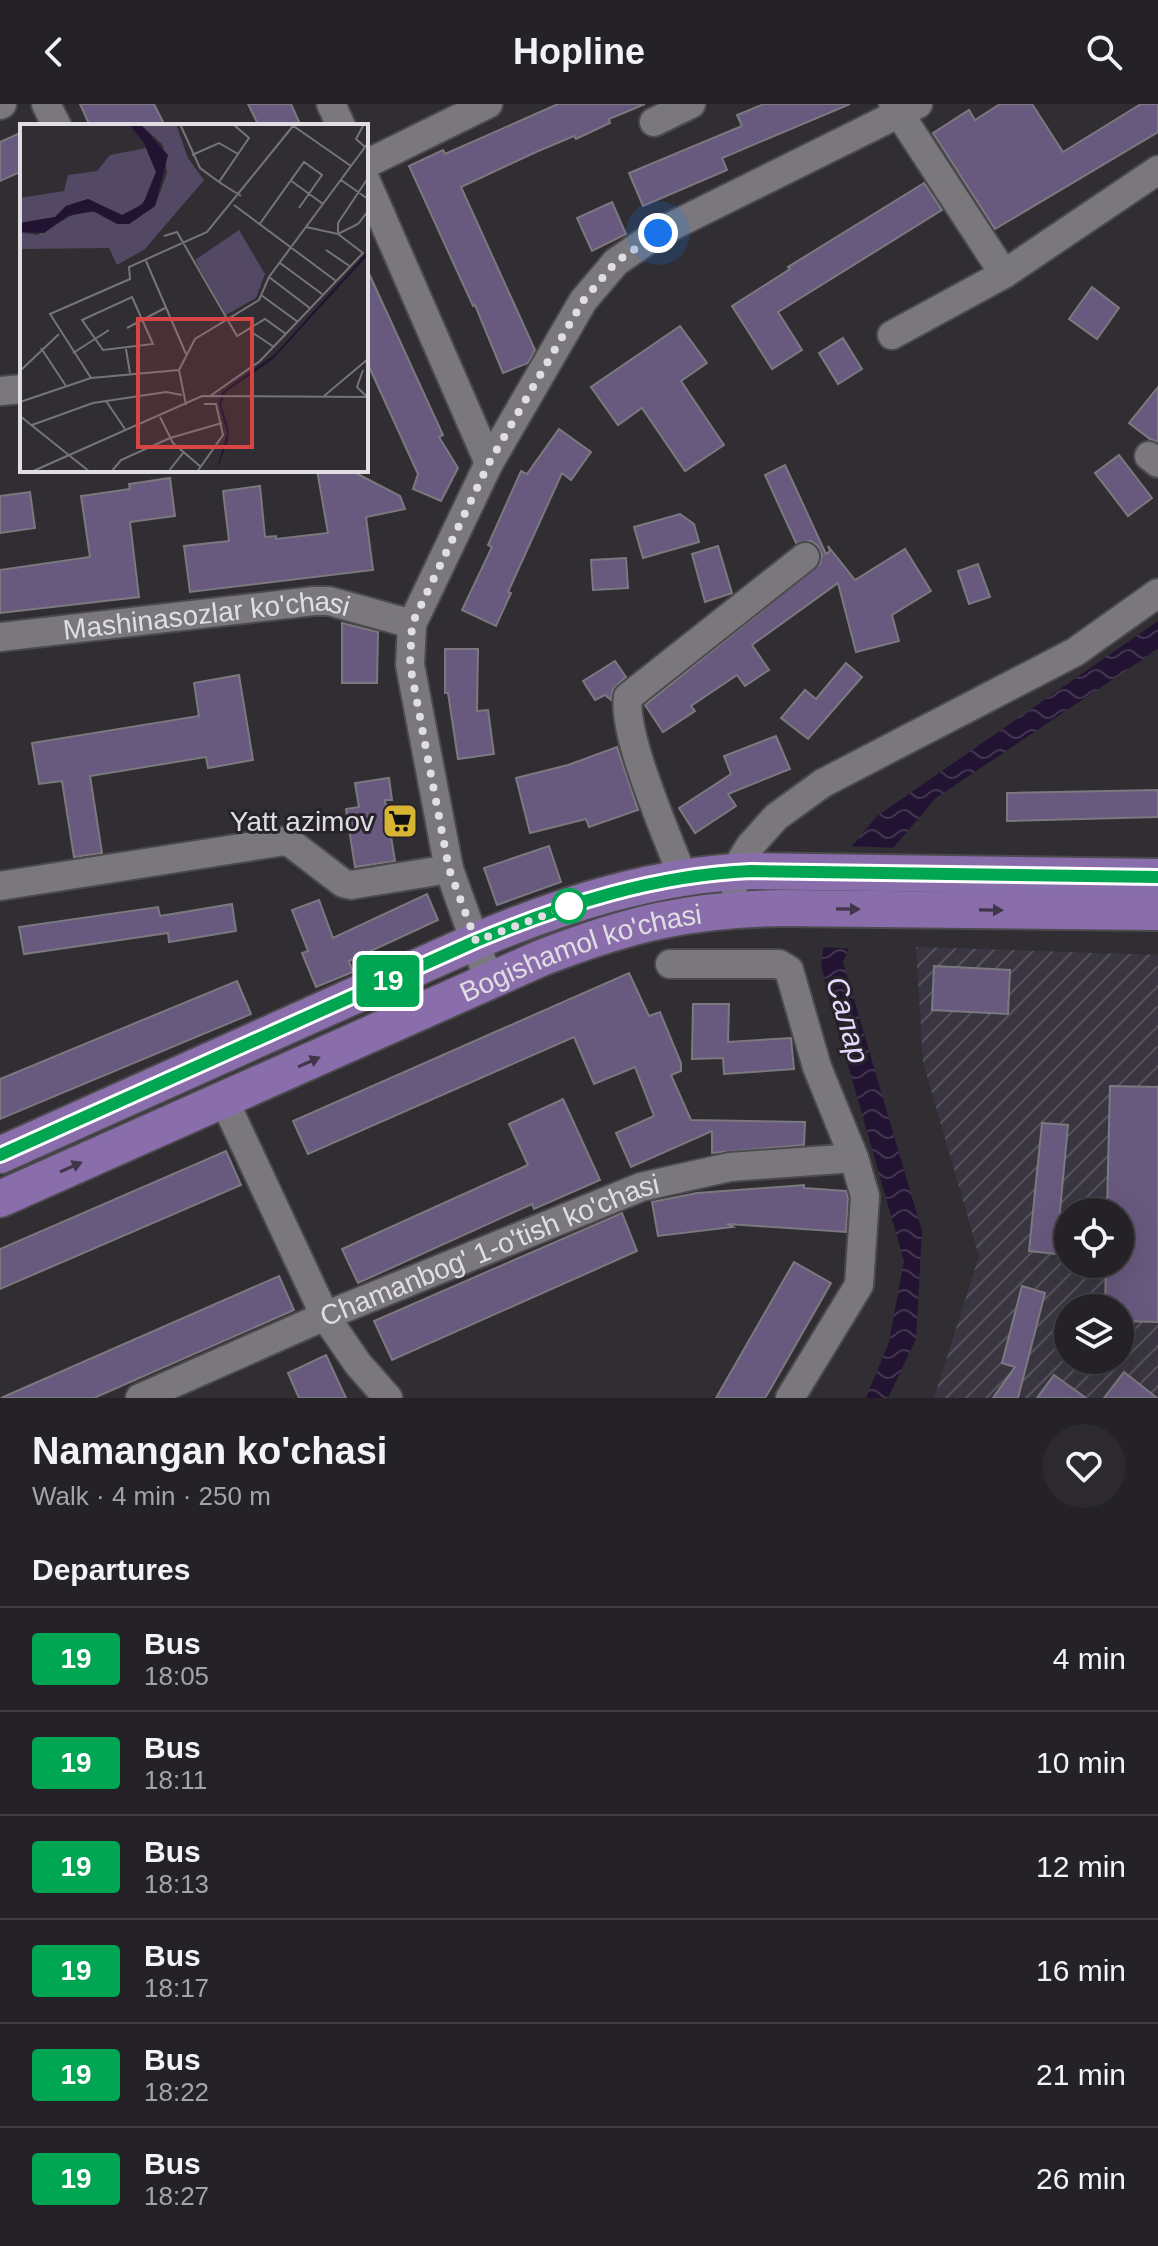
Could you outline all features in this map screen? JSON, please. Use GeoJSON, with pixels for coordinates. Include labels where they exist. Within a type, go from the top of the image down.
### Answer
{"type":"FeatureCollection","features":[{"type":"Feature","properties":{"kind":"main road","name":"Bogishamol ko'chasi"},"geometry":{"type":"LineString","coordinates":[[0,1155],[476,941],[584,901],[683,878],[734,872],[1158,877]]}},
{"type":"Feature","properties":{"kind":"main road","name":"Bogishamol ko'chasi"},"geometry":{"type":"LineString","coordinates":[[0,1199],[541,958],[619,930],[680,915],[735,909],[1158,912]]}},
{"type":"Feature","properties":{"kind":"street"},"geometry":{"type":"LineString","coordinates":[[46,104],[56,124]]}},
{"type":"Feature","properties":{"kind":"street"},"geometry":{"type":"LineString","coordinates":[[331,104],[340,124]]}},
{"type":"Feature","properties":{"kind":"street"},"geometry":{"type":"LineString","coordinates":[[368,163],[488,104]]}},
{"type":"Feature","properties":{"kind":"street"},"geometry":{"type":"LineString","coordinates":[[654,122],[691,104]]}},
{"type":"Feature","properties":{"kind":"street"},"geometry":{"type":"LineString","coordinates":[[489,981],[449,869],[410,665],[412,624],[489,463],[583,301],[616,262],[658,233],[904,108],[1004,274]]}},
{"type":"Feature","properties":{"kind":"street"},"geometry":{"type":"LineString","coordinates":[[892,335],[1004,274],[1158,170]]}},
{"type":"Feature","properties":{"kind":"street"},"geometry":{"type":"LineString","coordinates":[[368,186],[489,463]]}},
{"type":"Feature","properties":{"kind":"street"},"geometry":{"type":"LineString","coordinates":[[0,391],[20,389]]}},
{"type":"Feature","properties":{"kind":"street"},"geometry":{"type":"LineString","coordinates":[[683,878],[640,763],[626,712],[628,697],[805,557]]}},
{"type":"Feature","properties":{"kind":"street"},"geometry":{"type":"LineString","coordinates":[[735,909],[734,872],[750,846],[776,817],[823,783],[1075,652],[1158,593]]}},
{"type":"Feature","properties":{"kind":"street","name":"Mashinasozlar ko'chasi"},"geometry":{"type":"LineString","coordinates":[[0,637],[314,601],[329,601],[412,624]]}},
{"type":"Feature","properties":{"kind":"street"},"geometry":{"type":"LineString","coordinates":[[0,886],[285,841],[343,883],[351,885],[449,869]]}},
{"type":"Feature","properties":{"kind":"street"},"geometry":{"type":"LineString","coordinates":[[670,964],[779,964],[789,970],[817,1067],[854,1158],[865,1196],[859,1285],[790,1398]]}},
{"type":"Feature","properties":{"kind":"street"},"geometry":{"type":"LineString","coordinates":[[224,1100],[325,1316],[358,1364],[388,1398]]}},
{"type":"Feature","properties":{"kind":"street","name":"Chamanbog' 1-o'tish ko'chasi"},"geometry":{"type":"LineString","coordinates":[[140,1398],[325,1316],[641,1187],[730,1167],[854,1158]]}},
{"type":"Feature","properties":{"kind":"shaded area"},"geometry":{"type":"Polygon","coordinates":[[[916,947],[1158,955],[1158,1398],[934,1398],[979,1256],[923,1062],[916,947]]]}},
{"type":"Feature","properties":{"kind":"water","name":"Салар"},"geometry":{"type":"Polygon","coordinates":[[[1158,621],[1158,649],[936,798],[894,847],[843,962],[922,1231],[916,1339],[888,1398],[866,1398],[889,1342],[904,1261],[821,963],[831,905],[852,846],[877,816],[1158,621]]]}},
{"type":"Feature","properties":{"kind":"pier"},"geometry":{"type":"Polygon","coordinates":[[[848,846],[899,848],[853,949],[820,947],[827,904],[848,846]]]}},
{"type":"Feature","properties":{"kind":"building"},"geometry":{"type":"Polygon","coordinates":[[[80,104],[154,104],[164,124],[89,124],[80,104]]]}},
{"type":"Feature","properties":{"kind":"building"},"geometry":{"type":"Polygon","coordinates":[[[248,104],[291,104],[300,124],[258,124],[248,104]]]}},
{"type":"Feature","properties":{"kind":"building"},"geometry":{"type":"Polygon","coordinates":[[[558,104],[645,104],[609,119],[610,123],[576,139],[574,136],[461,187],[535,350],[528,363],[503,373],[475,305],[409,166],[443,150],[445,154],[558,104]]]}},
{"type":"Feature","properties":{"kind":"building"},"geometry":{"type":"Polygon","coordinates":[[[764,104],[850,104],[722,158],[727,170],[643,206],[629,173],[742,126],[737,115],[764,104]]]}},
{"type":"Feature","properties":{"kind":"building"},"geometry":{"type":"Polygon","coordinates":[[[1000,104],[1032,104],[1063,152],[1141,104],[1158,104],[1158,132],[995,229],[933,133],[969,110],[975,120],[1000,104]]]}},
{"type":"Feature","properties":{"kind":"building"},"geometry":{"type":"Polygon","coordinates":[[[20,133],[20,172],[0,181],[0,142],[20,133]]]}},
{"type":"Feature","properties":{"kind":"building"},"geometry":{"type":"Polygon","coordinates":[[[924,183],[942,210],[778,312],[802,350],[772,369],[732,306],[790,269],[788,267],[924,183]]]}},
{"type":"Feature","properties":{"kind":"building"},"geometry":{"type":"Polygon","coordinates":[[[612,202],[626,234],[592,251],[577,218],[612,202]]]}},
{"type":"Feature","properties":{"kind":"building"},"geometry":{"type":"Polygon","coordinates":[[[368,271],[443,435],[439,437],[458,468],[441,501],[413,489],[418,474],[368,364],[368,271]]]}},
{"type":"Feature","properties":{"kind":"building"},"geometry":{"type":"Polygon","coordinates":[[[1092,287],[1119,308],[1097,339],[1069,319],[1092,287]]]}},
{"type":"Feature","properties":{"kind":"building"},"geometry":{"type":"Polygon","coordinates":[[[680,326],[707,363],[681,381],[724,445],[685,471],[642,408],[618,425],[591,387],[680,326]]]}},
{"type":"Feature","properties":{"kind":"building"},"geometry":{"type":"Polygon","coordinates":[[[843,338],[862,369],[838,384],[819,353],[843,338]]]}},
{"type":"Feature","properties":{"kind":"building"},"geometry":{"type":"Polygon","coordinates":[[[1158,387],[1158,442],[1129,423],[1158,387]]]}},
{"type":"Feature","properties":{"kind":"building"},"geometry":{"type":"Polygon","coordinates":[[[559,429],[591,452],[571,480],[562,473],[508,592],[511,593],[496,626],[462,610],[492,547],[488,545],[521,471],[527,474],[559,429]]]}},
{"type":"Feature","properties":{"kind":"building"},"geometry":{"type":"Polygon","coordinates":[[[1119,455],[1152,498],[1128,516],[1095,473],[1119,455]]]}},
{"type":"Feature","properties":{"kind":"building"},"geometry":{"type":"Polygon","coordinates":[[[785,465],[826,554],[830,551],[828,546],[855,580],[905,549],[931,591],[892,615],[899,641],[856,652],[838,583],[752,645],[769,670],[745,686],[737,675],[691,706],[695,711],[663,732],[645,705],[820,564],[822,555],[818,546],[811,541],[796,543],[765,475],[785,465]]]}},
{"type":"Feature","properties":{"kind":"building"},"geometry":{"type":"Polygon","coordinates":[[[317,472],[354,472],[400,496],[405,509],[366,517],[373,570],[190,592],[184,546],[229,541],[223,491],[260,486],[265,537],[276,536],[276,539],[328,533],[317,472]]]}},
{"type":"Feature","properties":{"kind":"building"},"geometry":{"type":"Polygon","coordinates":[[[170,478],[175,516],[130,522],[139,597],[0,613],[0,570],[90,557],[81,496],[130,489],[129,484],[170,478]]]}},
{"type":"Feature","properties":{"kind":"building"},"geometry":{"type":"Polygon","coordinates":[[[30,492],[35,528],[0,533],[0,496],[30,492]]]}},
{"type":"Feature","properties":{"kind":"building"},"geometry":{"type":"Polygon","coordinates":[[[680,514],[694,524],[699,542],[643,558],[634,527],[680,514]]]}},
{"type":"Feature","properties":{"kind":"building"},"geometry":{"type":"Polygon","coordinates":[[[718,546],[732,593],[705,602],[692,554],[718,546]]]}},
{"type":"Feature","properties":{"kind":"building"},"geometry":{"type":"Polygon","coordinates":[[[626,558],[628,588],[593,590],[591,560],[626,558]]]}},
{"type":"Feature","properties":{"kind":"building"},"geometry":{"type":"Polygon","coordinates":[[[978,564],[990,597],[969,604],[958,571],[978,564]]]}},
{"type":"Feature","properties":{"kind":"building"},"geometry":{"type":"Polygon","coordinates":[[[342,623],[378,632],[377,683],[342,683],[342,623]]]}},
{"type":"Feature","properties":{"kind":"building"},"geometry":{"type":"Polygon","coordinates":[[[445,649],[478,649],[477,711],[488,710],[494,754],[458,759],[448,693],[445,693],[445,649]]]}},
{"type":"Feature","properties":{"kind":"building"},"geometry":{"type":"Polygon","coordinates":[[[615,661],[626,677],[613,689],[611,700],[605,695],[595,700],[583,681],[615,661]]]}},
{"type":"Feature","properties":{"kind":"building"},"geometry":{"type":"Polygon","coordinates":[[[846,663],[862,677],[808,739],[781,718],[805,690],[816,699],[846,663]]]}},
{"type":"Feature","properties":{"kind":"building"},"geometry":{"type":"Polygon","coordinates":[[[239,675],[253,760],[208,768],[206,757],[90,776],[102,853],[74,857],[62,781],[39,784],[32,743],[199,716],[194,683],[239,675]]]}},
{"type":"Feature","properties":{"kind":"building"},"geometry":{"type":"Polygon","coordinates":[[[776,736],[790,769],[728,794],[736,806],[695,833],[679,808],[731,774],[724,756],[776,736]]]}},
{"type":"Feature","properties":{"kind":"building"},"geometry":{"type":"Polygon","coordinates":[[[617,747],[638,810],[589,827],[586,819],[530,833],[516,778],[568,765],[617,747]]]}},
{"type":"Feature","properties":{"kind":"building"},"geometry":{"type":"Polygon","coordinates":[[[389,778],[392,800],[385,800],[395,861],[355,867],[346,809],[359,807],[355,783],[389,778]]]}},
{"type":"Feature","properties":{"kind":"building"},"geometry":{"type":"Polygon","coordinates":[[[1158,790],[1158,817],[1007,821],[1007,793],[1158,790]]]}},
{"type":"Feature","properties":{"kind":"building"},"geometry":{"type":"Polygon","coordinates":[[[549,846],[561,882],[497,905],[484,868],[549,846]]]}},
{"type":"Feature","properties":{"kind":"building"},"geometry":{"type":"Polygon","coordinates":[[[427,894],[438,920],[349,961],[353,972],[316,987],[302,953],[308,951],[292,910],[319,900],[333,938],[427,894]]]}},
{"type":"Feature","properties":{"kind":"building"},"geometry":{"type":"Polygon","coordinates":[[[232,904],[236,931],[169,942],[168,933],[24,954],[19,927],[158,907],[160,916],[232,904]]]}},
{"type":"Feature","properties":{"kind":"building"},"geometry":{"type":"Polygon","coordinates":[[[934,966],[1010,970],[1008,1014],[932,1010],[934,966]]]}},
{"type":"Feature","properties":{"kind":"building"},"geometry":{"type":"Polygon","coordinates":[[[629,973],[649,1016],[660,1012],[681,1063],[681,1071],[671,1075],[691,1120],[805,1122],[804,1145],[712,1153],[712,1131],[631,1167],[616,1133],[654,1116],[635,1067],[594,1084],[574,1037],[308,1154],[293,1121],[629,973]]]}},
{"type":"Feature","properties":{"kind":"building"},"geometry":{"type":"Polygon","coordinates":[[[237,981],[251,1014],[0,1119],[0,1079],[237,981]]]}},
{"type":"Feature","properties":{"kind":"building"},"geometry":{"type":"Polygon","coordinates":[[[693,1004],[729,1004],[728,1042],[791,1038],[794,1069],[724,1074],[723,1058],[692,1059],[693,1004]]]}},
{"type":"Feature","properties":{"kind":"building"},"geometry":{"type":"Polygon","coordinates":[[[1110,1086],[1158,1087],[1158,1322],[1134,1321],[1134,1294],[1105,1294],[1106,1278],[1134,1278],[1134,1198],[1107,1198],[1110,1086]]]}},
{"type":"Feature","properties":{"kind":"building"},"geometry":{"type":"Polygon","coordinates":[[[563,1099],[600,1180],[534,1209],[532,1204],[358,1283],[342,1249],[528,1165],[509,1124],[563,1099]]]}},
{"type":"Feature","properties":{"kind":"building"},"geometry":{"type":"Polygon","coordinates":[[[1042,1123],[1068,1125],[1061,1198],[1054,1198],[1054,1254],[1029,1251],[1042,1123]]]}},
{"type":"Feature","properties":{"kind":"building"},"geometry":{"type":"Polygon","coordinates":[[[226,1151],[241,1185],[0,1289],[0,1249],[226,1151]]]}},
{"type":"Feature","properties":{"kind":"building"},"geometry":{"type":"Polygon","coordinates":[[[804,1185],[804,1188],[846,1191],[846,1232],[727,1224],[733,1227],[658,1236],[652,1202],[697,1193],[804,1185]]]}},
{"type":"Feature","properties":{"kind":"building"},"geometry":{"type":"Polygon","coordinates":[[[622,1213],[637,1251],[392,1360],[374,1321],[622,1213]]]}},
{"type":"Feature","properties":{"kind":"building"},"geometry":{"type":"Polygon","coordinates":[[[794,1262],[831,1283],[771,1388],[765,1398],[716,1398],[794,1262]]]}},
{"type":"Feature","properties":{"kind":"building"},"geometry":{"type":"Polygon","coordinates":[[[279,1276],[294,1310],[94,1398],[1,1398],[279,1276]]]}},
{"type":"Feature","properties":{"kind":"building"},"geometry":{"type":"Polygon","coordinates":[[[1022,1286],[1045,1293],[1018,1398],[993,1398],[1015,1367],[1002,1363],[1022,1286]]]}},
{"type":"Feature","properties":{"kind":"building"},"geometry":{"type":"Polygon","coordinates":[[[326,1355],[346,1398],[299,1398],[288,1373],[326,1355]]]}},
{"type":"Feature","properties":{"kind":"building"},"geometry":{"type":"Polygon","coordinates":[[[1122,1374],[1127,1374],[1157,1398],[1104,1398],[1122,1374]]]}},
{"type":"Feature","properties":{"kind":"building"},"geometry":{"type":"Polygon","coordinates":[[[1054,1375],[1086,1398],[1037,1398],[1054,1375]]]}},
{"type":"Feature","properties":{"kind":"bus line","name":"19"},"geometry":{"type":"LineString","coordinates":[[0,1155],[476,941],[552,911],[617,891],[665,880],[751,871],[1158,877]]}},
{"type":"Feature","properties":{"kind":"place","name":"Yatt azimov"},"geometry":{"type":"Point","coordinates":[400,821]}},
{"type":"Feature","properties":{"kind":"route"},"geometry":{"type":"LineString","coordinates":[[569,906],[476,941],[449,869],[410,665],[412,624],[489,463],[583,301],[616,262],[658,233]]}}]}
